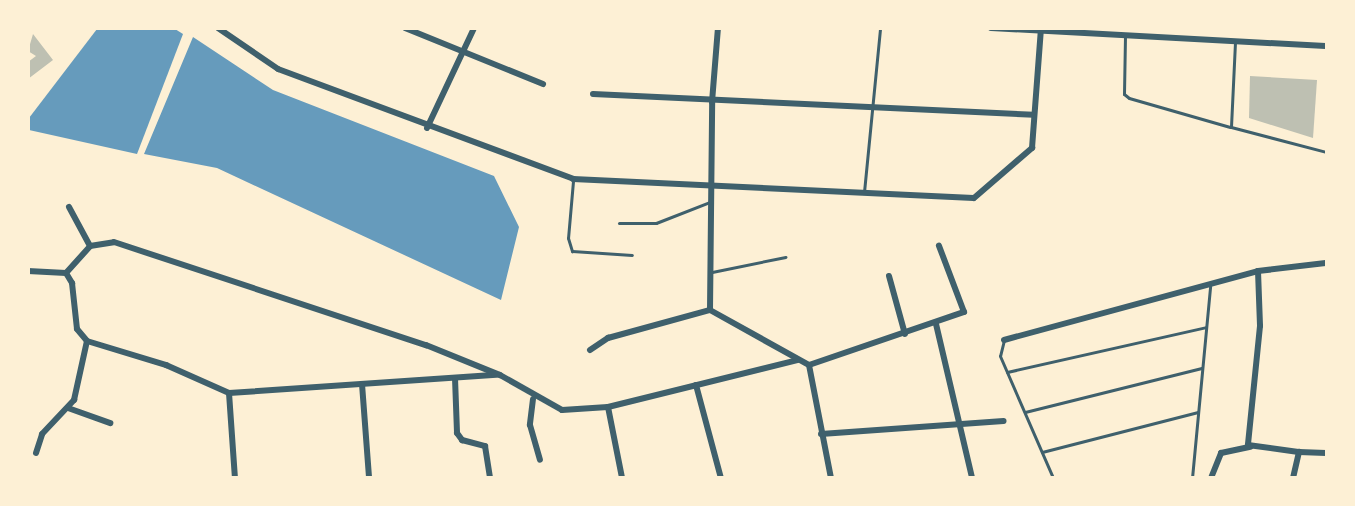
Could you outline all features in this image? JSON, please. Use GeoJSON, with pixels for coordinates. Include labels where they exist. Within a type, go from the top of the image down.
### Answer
{"type":"FeatureCollection","features":[{"type":"Feature","properties":{"kind":"street"},"geometry":{"type":"LineString","coordinates":[[218,28],[278,69],[427,128],[573,179],[710,188],[974,198],[1032,148],[1041,30]]}},
{"type":"Feature","properties":{"kind":"street"},"geometry":{"type":"LineString","coordinates":[[405,28],[543,84]]}},
{"type":"Feature","properties":{"kind":"street"},"geometry":{"type":"LineString","coordinates":[[427,128],[474,28]]}},
{"type":"Feature","properties":{"kind":"street"},"geometry":{"type":"LineString","coordinates":[[710,310],[712,102],[718,28]]}},
{"type":"Feature","properties":{"kind":"street"},"geometry":{"type":"LineString","coordinates":[[991,28],[1326,46]]}},
{"type":"Feature","properties":{"kind":"street"},"geometry":{"type":"LineString","coordinates":[[593,94],[712,102],[1034,115]]}},
{"type":"Feature","properties":{"kind":"street"},"geometry":{"type":"LineString","coordinates":[[69,207],[90,246]]}},
{"type":"Feature","properties":{"kind":"street"},"geometry":{"type":"LineString","coordinates":[[66,273],[90,246],[114,242],[500,375],[533,399],[562,410],[608,406],[798,360]]}},
{"type":"Feature","properties":{"kind":"street"},"geometry":{"type":"LineString","coordinates":[[590,350],[608,338],[710,310],[809,366],[936,324],[965,307],[939,246]]}},
{"type":"Feature","properties":{"kind":"street"},"geometry":{"type":"LineString","coordinates":[[1004,340],[1258,271],[1326,263]]}},
{"type":"Feature","properties":{"kind":"street"},"geometry":{"type":"LineString","coordinates":[[28,271],[66,273]]}},
{"type":"Feature","properties":{"kind":"street"},"geometry":{"type":"LineString","coordinates":[[1250,447],[1258,271]]}},
{"type":"Feature","properties":{"kind":"street"},"geometry":{"type":"LineString","coordinates":[[66,273],[72,284],[77,329],[87,341],[166,365],[229,393],[500,375]]}},
{"type":"Feature","properties":{"kind":"street"},"geometry":{"type":"LineString","coordinates":[[889,276],[905,334]]}},
{"type":"Feature","properties":{"kind":"street"},"geometry":{"type":"LineString","coordinates":[[936,324],[953,410],[963,427],[972,477]]}},
{"type":"Feature","properties":{"kind":"street"},"geometry":{"type":"LineString","coordinates":[[36,453],[42,434],[68,408],[87,341]]}},
{"type":"Feature","properties":{"kind":"street"},"geometry":{"type":"LineString","coordinates":[[809,366],[831,477]]}},
{"type":"Feature","properties":{"kind":"street"},"geometry":{"type":"LineString","coordinates":[[455,378],[457,433],[462,440],[485,446],[490,477]]}},
{"type":"Feature","properties":{"kind":"street"},"geometry":{"type":"LineString","coordinates":[[362,384],[369,477]]}},
{"type":"Feature","properties":{"kind":"street"},"geometry":{"type":"LineString","coordinates":[[696,385],[721,477]]}},
{"type":"Feature","properties":{"kind":"street"},"geometry":{"type":"LineString","coordinates":[[229,393],[235,477]]}},
{"type":"Feature","properties":{"kind":"street"},"geometry":{"type":"LineString","coordinates":[[533,399],[530,424],[540,460]]}},
{"type":"Feature","properties":{"kind":"street"},"geometry":{"type":"LineString","coordinates":[[608,406],[622,477]]}},
{"type":"Feature","properties":{"kind":"street"},"geometry":{"type":"LineString","coordinates":[[68,408],[111,423]]}},
{"type":"Feature","properties":{"kind":"street"},"geometry":{"type":"LineString","coordinates":[[821,435],[963,427],[1004,421]]}},
{"type":"Feature","properties":{"kind":"street"},"geometry":{"type":"LineString","coordinates":[[1211,477],[1221,453],[1250,447],[1326,453]]}},
{"type":"Feature","properties":{"kind":"street"},"geometry":{"type":"LineString","coordinates":[[1293,477],[1299,452]]}},
{"type":"Feature","properties":{"kind":"lane"},"geometry":{"type":"LineString","coordinates":[[864,194],[880,28]]}},
{"type":"Feature","properties":{"kind":"lane"},"geometry":{"type":"LineString","coordinates":[[1125,36],[1124,94],[1129,98],[1326,152]]}},
{"type":"Feature","properties":{"kind":"lane"},"geometry":{"type":"LineString","coordinates":[[1231,127],[1235,42]]}},
{"type":"Feature","properties":{"kind":"lane"},"geometry":{"type":"LineString","coordinates":[[573,179],[568,238],[572,251],[632,255]]}},
{"type":"Feature","properties":{"kind":"lane"},"geometry":{"type":"LineString","coordinates":[[619,223],[656,223],[710,202]]}},
{"type":"Feature","properties":{"kind":"lane"},"geometry":{"type":"LineString","coordinates":[[710,273],[785,257]]}},
{"type":"Feature","properties":{"kind":"lane"},"geometry":{"type":"LineString","coordinates":[[1192,477],[1210,284]]}},
{"type":"Feature","properties":{"kind":"lane"},"geometry":{"type":"LineString","coordinates":[[1007,372],[1206,327]]}},
{"type":"Feature","properties":{"kind":"lane"},"geometry":{"type":"LineString","coordinates":[[1004,340],[999,350],[1053,477]]}},
{"type":"Feature","properties":{"kind":"lane"},"geometry":{"type":"LineString","coordinates":[[1024,412],[1202,368]]}},
{"type":"Feature","properties":{"kind":"lane"},"geometry":{"type":"LineString","coordinates":[[1042,452],[1198,412]]}},
{"type":"Feature","properties":{"kind":"water"},"geometry":{"type":"Polygon","coordinates":[[[97,29],[175,29],[183,34],[137,154],[29,130],[29,118],[97,29]]]}},
{"type":"Feature","properties":{"kind":"water"},"geometry":{"type":"Polygon","coordinates":[[[193,37],[273,90],[494,176],[519,227],[501,300],[217,168],[144,154],[193,37]]]}},
{"type":"Feature","properties":{"kind":"building"},"geometry":{"type":"Polygon","coordinates":[[[33,34],[53,60],[28,79],[28,62],[36,56],[28,51],[33,34]]]}},
{"type":"Feature","properties":{"kind":"building"},"geometry":{"type":"Polygon","coordinates":[[[1250,76],[1317,80],[1313,138],[1249,118],[1250,76]]]}}]}
